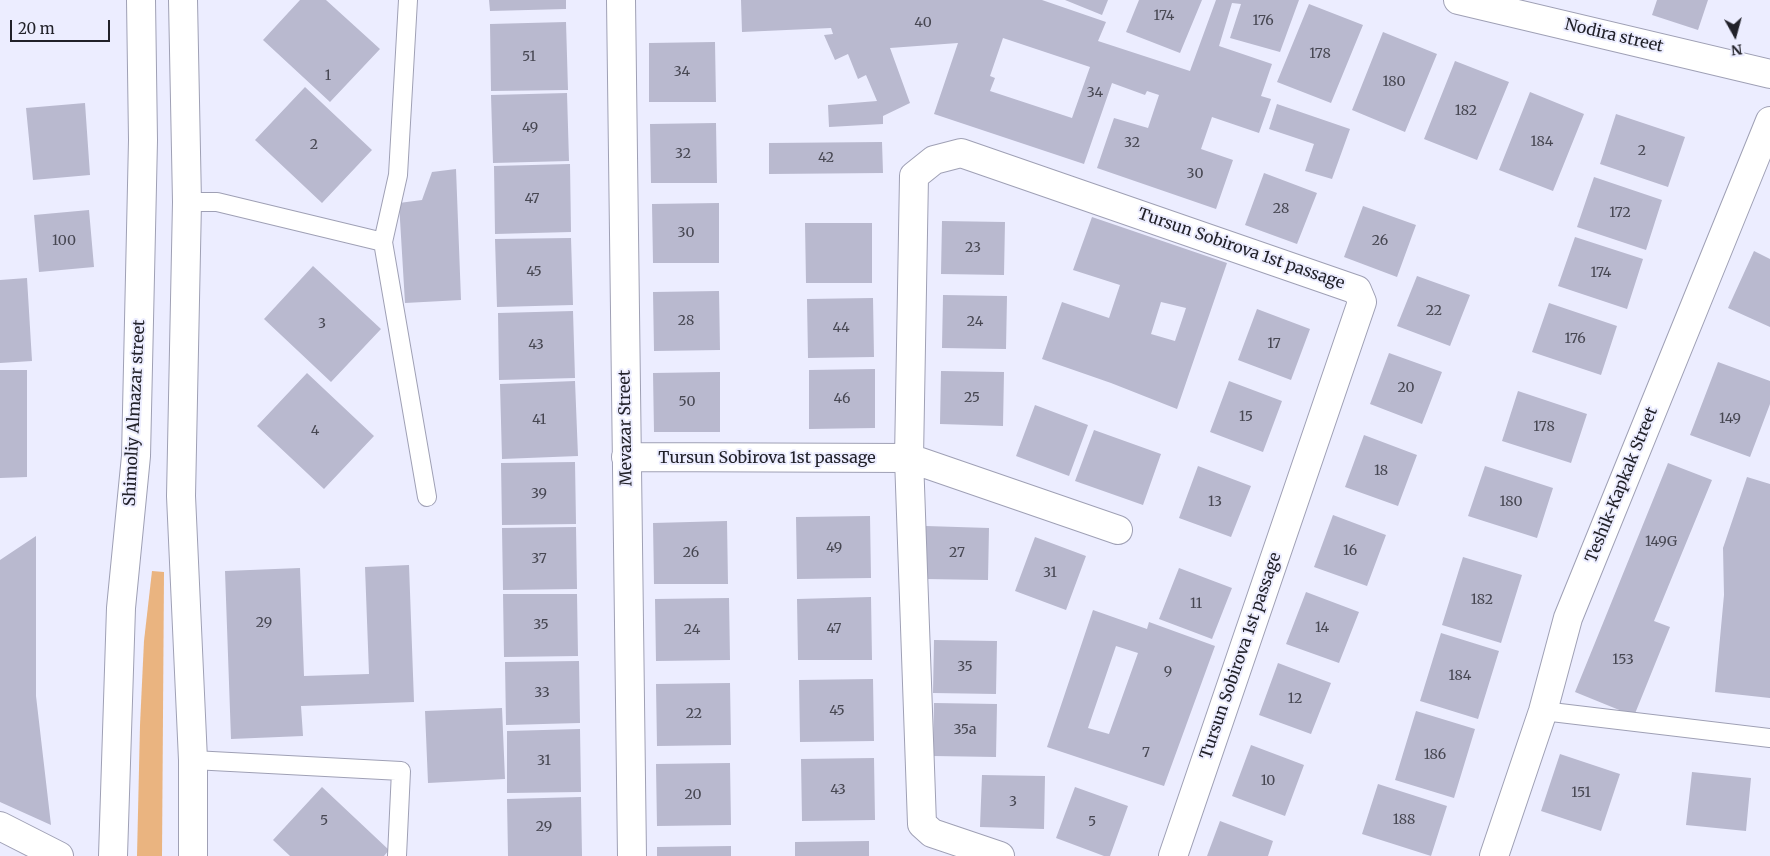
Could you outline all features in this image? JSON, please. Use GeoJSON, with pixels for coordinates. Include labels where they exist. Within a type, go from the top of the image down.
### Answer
{"type":"FeatureCollection","features":[{"type":"Feature","properties":{"kind":"street","name":"Shimoliy Almazar street"},"geometry":{"type":"LineString","coordinates":[[114,856],[120,608],[136,456],[143,140],[141,0]]}},
{"type":"Feature","properties":{"kind":"street"},"geometry":{"type":"LineString","coordinates":[[184,0],[187,202],[181,496],[193,760],[193,856]]}},
{"type":"Feature","properties":{"kind":"street","name":"Mevazar Street"},"geometry":{"type":"LineString","coordinates":[[620,0],[632,856]]}},
{"type":"Feature","properties":{"kind":"street","name":"Nodira street"},"geometry":{"type":"LineString","coordinates":[[1458,0],[1770,74]]}},
{"type":"Feature","properties":{"kind":"street","name":"Teshik-Kapkak Street"},"geometry":{"type":"LineString","coordinates":[[1494,856],[1542,711],[1568,618],[1770,121]]}},
{"type":"Feature","properties":{"kind":"street"},"geometry":{"type":"LineString","coordinates":[[143,140],[186,142]]}},
{"type":"Feature","properties":{"kind":"street","name":"Tursun Sobirova 1st passage"},"geometry":{"type":"LineString","coordinates":[[1000,856],[932,833],[922,824],[909,458],[914,176],[934,160],[961,153],[1357,290],[1362,302],[1173,856]]}},
{"type":"Feature","properties":{"kind":"street","name":"Tursun Sobirova 1st passage"},"geometry":{"type":"LineString","coordinates":[[626,457],[909,458],[1118,530]]}},
{"type":"Feature","properties":{"kind":"street"},"geometry":{"type":"LineString","coordinates":[[0,826],[58,856]]}},
{"type":"Feature","properties":{"kind":"lane"},"geometry":{"type":"LineString","coordinates":[[408,0],[398,175],[383,242],[426,497]]}},
{"type":"Feature","properties":{"kind":"lane"},"geometry":{"type":"LineString","coordinates":[[187,202],[217,202],[383,242]]}},
{"type":"Feature","properties":{"kind":"lane"},"geometry":{"type":"LineString","coordinates":[[1542,711],[1770,738]]}},
{"type":"Feature","properties":{"kind":"lane"},"geometry":{"type":"LineString","coordinates":[[193,760],[401,772],[397,856]]}},
{"type":"Feature","properties":{"kind":"shaded area"},"geometry":{"type":"Polygon","coordinates":[[[152,571],[164,572],[162,856],[137,856],[144,641],[152,571]]]}},
{"type":"Feature","properties":{"kind":"building"},"geometry":{"type":"Polygon","coordinates":[[[300,0],[326,0],[380,49],[330,102],[263,40],[300,0]]]}},
{"type":"Feature","properties":{"kind":"building"},"geometry":{"type":"Polygon","coordinates":[[[489,0],[566,0],[566,9],[490,11],[489,0]]]}},
{"type":"Feature","properties":{"kind":"building"},"geometry":{"type":"Polygon","coordinates":[[[741,0],[1042,0],[1106,22],[1098,41],[1190,71],[1216,0],[1299,0],[1280,52],[1230,38],[1241,4],[1232,3],[1219,46],[1272,64],[1261,96],[1271,99],[1259,133],[1212,117],[1201,149],[1233,160],[1216,209],[1097,168],[1114,118],[1148,128],[1159,95],[1147,91],[1145,95],[1112,83],[1084,164],[934,114],[958,43],[890,48],[910,103],[883,116],[883,124],[829,127],[828,105],[877,101],[866,75],[858,79],[848,54],[835,60],[824,35],[833,34],[831,28],[742,32],[741,0]],[[1003,38],[990,76],[995,78],[990,91],[1072,118],[1090,67],[1003,38]]]}},
{"type":"Feature","properties":{"kind":"building"},"geometry":{"type":"Polygon","coordinates":[[[1065,0],[1108,0],[1102,15],[1065,0]]]}},
{"type":"Feature","properties":{"kind":"building"},"geometry":{"type":"Polygon","coordinates":[[[1139,0],[1202,0],[1180,53],[1126,32],[1139,0]]]}},
{"type":"Feature","properties":{"kind":"building"},"geometry":{"type":"Polygon","coordinates":[[[1657,0],[1708,0],[1698,30],[1652,15],[1657,0]]]}},
{"type":"Feature","properties":{"kind":"building"},"geometry":{"type":"Polygon","coordinates":[[[1309,4],[1363,25],[1331,103],[1277,82],[1309,4]]]}},
{"type":"Feature","properties":{"kind":"building"},"geometry":{"type":"Polygon","coordinates":[[[566,22],[568,90],[491,91],[490,24],[566,22]]]}},
{"type":"Feature","properties":{"kind":"building"},"geometry":{"type":"Polygon","coordinates":[[[1383,32],[1437,54],[1405,132],[1352,110],[1383,32]]]}},
{"type":"Feature","properties":{"kind":"building"},"geometry":{"type":"Polygon","coordinates":[[[715,42],[716,102],[649,102],[649,43],[715,42]]]}},
{"type":"Feature","properties":{"kind":"building"},"geometry":{"type":"Polygon","coordinates":[[[1455,61],[1509,82],[1477,160],[1424,139],[1455,61]]]}},
{"type":"Feature","properties":{"kind":"building"},"geometry":{"type":"Polygon","coordinates":[[[305,87],[372,150],[322,203],[255,140],[305,87]]]}},
{"type":"Feature","properties":{"kind":"building"},"geometry":{"type":"Polygon","coordinates":[[[1530,92],[1584,114],[1553,191],[1499,170],[1530,92]]]}},
{"type":"Feature","properties":{"kind":"building"},"geometry":{"type":"Polygon","coordinates":[[[567,93],[569,161],[493,163],[491,95],[567,93]]]}},
{"type":"Feature","properties":{"kind":"building"},"geometry":{"type":"Polygon","coordinates":[[[85,103],[90,175],[33,180],[26,108],[85,103]]]}},
{"type":"Feature","properties":{"kind":"building"},"geometry":{"type":"Polygon","coordinates":[[[1277,104],[1350,129],[1332,179],[1305,171],[1314,144],[1269,129],[1277,104]]]}},
{"type":"Feature","properties":{"kind":"building"},"geometry":{"type":"Polygon","coordinates":[[[1616,114],[1685,137],[1668,187],[1600,164],[1616,114]]]}},
{"type":"Feature","properties":{"kind":"building"},"geometry":{"type":"Polygon","coordinates":[[[716,123],[717,183],[651,183],[650,124],[716,123]]]}},
{"type":"Feature","properties":{"kind":"building"},"geometry":{"type":"Polygon","coordinates":[[[882,142],[883,173],[769,174],[769,143],[882,142]]]}},
{"type":"Feature","properties":{"kind":"building"},"geometry":{"type":"Polygon","coordinates":[[[570,164],[571,232],[495,234],[494,166],[570,164]]]}},
{"type":"Feature","properties":{"kind":"building"},"geometry":{"type":"Polygon","coordinates":[[[456,169],[461,300],[405,303],[399,203],[422,200],[432,172],[456,169]]]}},
{"type":"Feature","properties":{"kind":"building"},"geometry":{"type":"Polygon","coordinates":[[[1264,173],[1317,193],[1297,244],[1245,225],[1264,173]]]}},
{"type":"Feature","properties":{"kind":"building"},"geometry":{"type":"Polygon","coordinates":[[[1594,177],[1662,200],[1646,250],[1577,227],[1594,177]]]}},
{"type":"Feature","properties":{"kind":"building"},"geometry":{"type":"Polygon","coordinates":[[[719,203],[719,263],[653,263],[652,204],[719,203]]]}},
{"type":"Feature","properties":{"kind":"building"},"geometry":{"type":"Polygon","coordinates":[[[1363,206],[1416,225],[1397,277],[1344,257],[1363,206]]]}},
{"type":"Feature","properties":{"kind":"building"},"geometry":{"type":"Polygon","coordinates":[[[89,210],[94,267],[39,272],[34,215],[89,210]]]}},
{"type":"Feature","properties":{"kind":"building"},"geometry":{"type":"Polygon","coordinates":[[[1092,217],[1227,263],[1177,409],[1042,359],[1062,302],[1109,318],[1120,285],[1073,270],[1092,217]],[[1161,302],[1151,334],[1175,341],[1186,308],[1161,302]]]}},
{"type":"Feature","properties":{"kind":"building"},"geometry":{"type":"Polygon","coordinates":[[[942,221],[1005,222],[1004,275],[941,274],[942,221]]]}},
{"type":"Feature","properties":{"kind":"building"},"geometry":{"type":"Polygon","coordinates":[[[805,223],[872,223],[872,283],[806,283],[805,223]]]}},
{"type":"Feature","properties":{"kind":"building"},"geometry":{"type":"Polygon","coordinates":[[[1575,237],[1643,259],[1627,309],[1558,286],[1575,237]]]}},
{"type":"Feature","properties":{"kind":"building"},"geometry":{"type":"Polygon","coordinates":[[[571,238],[573,305],[497,307],[495,239],[571,238]]]}},
{"type":"Feature","properties":{"kind":"building"},"geometry":{"type":"Polygon","coordinates":[[[1754,251],[1770,259],[1770,327],[1728,308],[1754,251]]]}},
{"type":"Feature","properties":{"kind":"building"},"geometry":{"type":"Polygon","coordinates":[[[313,266],[381,329],[331,382],[264,319],[313,266]]]}},
{"type":"Feature","properties":{"kind":"building"},"geometry":{"type":"Polygon","coordinates":[[[1417,276],[1470,295],[1450,346],[1397,326],[1417,276]]]}},
{"type":"Feature","properties":{"kind":"building"},"geometry":{"type":"Polygon","coordinates":[[[27,278],[32,361],[0,363],[0,280],[27,278]]]}},
{"type":"Feature","properties":{"kind":"building"},"geometry":{"type":"Polygon","coordinates":[[[719,291],[720,350],[654,351],[653,292],[719,291]]]}},
{"type":"Feature","properties":{"kind":"building"},"geometry":{"type":"Polygon","coordinates":[[[943,295],[1007,296],[1006,349],[942,348],[943,295]]]}},
{"type":"Feature","properties":{"kind":"building"},"geometry":{"type":"Polygon","coordinates":[[[873,298],[874,357],[808,358],[807,299],[873,298]]]}},
{"type":"Feature","properties":{"kind":"building"},"geometry":{"type":"Polygon","coordinates":[[[1549,303],[1617,326],[1601,375],[1532,352],[1549,303]]]}},
{"type":"Feature","properties":{"kind":"building"},"geometry":{"type":"Polygon","coordinates":[[[1257,309],[1310,329],[1291,380],[1238,360],[1257,309]]]}},
{"type":"Feature","properties":{"kind":"building"},"geometry":{"type":"Polygon","coordinates":[[[573,311],[575,378],[499,380],[498,313],[573,311]]]}},
{"type":"Feature","properties":{"kind":"building"},"geometry":{"type":"Polygon","coordinates":[[[1389,353],[1442,372],[1422,424],[1370,404],[1389,353]]]}},
{"type":"Feature","properties":{"kind":"building"},"geometry":{"type":"Polygon","coordinates":[[[1718,362],[1770,381],[1770,404],[1750,457],[1690,435],[1718,362]]]}},
{"type":"Feature","properties":{"kind":"building"},"geometry":{"type":"Polygon","coordinates":[[[875,369],[875,428],[809,429],[809,370],[875,369]]]}},
{"type":"Feature","properties":{"kind":"building"},"geometry":{"type":"Polygon","coordinates":[[[0,370],[27,370],[27,477],[0,478],[0,370]]]}},
{"type":"Feature","properties":{"kind":"building"},"geometry":{"type":"Polygon","coordinates":[[[941,371],[1004,372],[1003,426],[940,424],[941,371]]]}},
{"type":"Feature","properties":{"kind":"building"},"geometry":{"type":"Polygon","coordinates":[[[720,372],[720,432],[654,432],[653,373],[720,372]]]}},
{"type":"Feature","properties":{"kind":"building"},"geometry":{"type":"Polygon","coordinates":[[[307,373],[374,436],[324,489],[257,426],[307,373]]]}},
{"type":"Feature","properties":{"kind":"building"},"geometry":{"type":"Polygon","coordinates":[[[575,381],[578,456],[502,459],[500,384],[575,381]]]}},
{"type":"Feature","properties":{"kind":"building"},"geometry":{"type":"Polygon","coordinates":[[[1229,381],[1282,401],[1263,452],[1210,432],[1229,381]]]}},
{"type":"Feature","properties":{"kind":"building"},"geometry":{"type":"Polygon","coordinates":[[[1518,391],[1587,414],[1571,463],[1502,441],[1518,391]]]}},
{"type":"Feature","properties":{"kind":"building"},"geometry":{"type":"Polygon","coordinates":[[[1035,405],[1088,425],[1069,476],[1016,456],[1035,405]]]}},
{"type":"Feature","properties":{"kind":"building"},"geometry":{"type":"Polygon","coordinates":[[[1094,430],[1161,454],[1143,505],[1075,481],[1094,430]]]}},
{"type":"Feature","properties":{"kind":"building"},"geometry":{"type":"Polygon","coordinates":[[[1364,435],[1417,455],[1398,506],[1345,487],[1364,435]]]}},
{"type":"Feature","properties":{"kind":"building"},"geometry":{"type":"Polygon","coordinates":[[[575,462],[576,524],[502,525],[501,463],[575,462]]]}},
{"type":"Feature","properties":{"kind":"building"},"geometry":{"type":"Polygon","coordinates":[[[1668,463],[1712,480],[1654,621],[1670,627],[1634,716],[1575,692],[1668,463]]]}},
{"type":"Feature","properties":{"kind":"building"},"geometry":{"type":"Polygon","coordinates":[[[1198,466],[1251,486],[1231,537],[1179,518],[1198,466]]]}},
{"type":"Feature","properties":{"kind":"building"},"geometry":{"type":"Polygon","coordinates":[[[1485,466],[1553,488],[1537,538],[1468,516],[1485,466]]]}},
{"type":"Feature","properties":{"kind":"building"},"geometry":{"type":"Polygon","coordinates":[[[1747,477],[1770,484],[1770,698],[1715,692],[1724,595],[1723,548],[1747,477]]]}},
{"type":"Feature","properties":{"kind":"building"},"geometry":{"type":"Polygon","coordinates":[[[1333,515],[1386,535],[1367,586],[1314,567],[1333,515]]]}},
{"type":"Feature","properties":{"kind":"building"},"geometry":{"type":"Polygon","coordinates":[[[870,516],[871,578],[797,579],[796,517],[870,516]]]}},
{"type":"Feature","properties":{"kind":"building"},"geometry":{"type":"Polygon","coordinates":[[[727,521],[728,584],[654,584],[653,523],[727,521]]]}},
{"type":"Feature","properties":{"kind":"building"},"geometry":{"type":"Polygon","coordinates":[[[926,526],[989,528],[988,580],[925,579],[926,526]]]}},
{"type":"Feature","properties":{"kind":"building"},"geometry":{"type":"Polygon","coordinates":[[[576,527],[577,589],[503,590],[502,528],[576,527]]]}},
{"type":"Feature","properties":{"kind":"building"},"geometry":{"type":"Polygon","coordinates":[[[36,536],[36,696],[51,825],[0,802],[0,560],[36,536]]]}},
{"type":"Feature","properties":{"kind":"building"},"geometry":{"type":"Polygon","coordinates":[[[1035,537],[1086,556],[1066,610],[1015,591],[1035,537]]]}},
{"type":"Feature","properties":{"kind":"building"},"geometry":{"type":"Polygon","coordinates":[[[1463,557],[1522,575],[1501,643],[1442,625],[1463,557]]]}},
{"type":"Feature","properties":{"kind":"building"},"geometry":{"type":"Polygon","coordinates":[[[409,565],[414,702],[301,706],[303,736],[231,739],[225,571],[300,568],[304,676],[369,674],[365,567],[409,565]]]}},
{"type":"Feature","properties":{"kind":"building"},"geometry":{"type":"Polygon","coordinates":[[[1179,568],[1232,588],[1212,639],[1159,619],[1179,568]]]}},
{"type":"Feature","properties":{"kind":"building"},"geometry":{"type":"Polygon","coordinates":[[[1306,592],[1359,612],[1339,663],[1286,644],[1306,592]]]}},
{"type":"Feature","properties":{"kind":"building"},"geometry":{"type":"Polygon","coordinates":[[[503,594],[577,594],[578,656],[504,657],[503,594]]]}},
{"type":"Feature","properties":{"kind":"building"},"geometry":{"type":"Polygon","coordinates":[[[871,597],[872,660],[798,660],[797,599],[871,597]]]}},
{"type":"Feature","properties":{"kind":"building"},"geometry":{"type":"Polygon","coordinates":[[[729,598],[730,660],[656,661],[655,599],[729,598]]]}},
{"type":"Feature","properties":{"kind":"building"},"geometry":{"type":"Polygon","coordinates":[[[1093,610],[1147,629],[1149,622],[1215,646],[1164,786],[1047,747],[1093,610]],[[1116,646],[1088,728],[1109,734],[1138,653],[1116,646]]]}},
{"type":"Feature","properties":{"kind":"building"},"geometry":{"type":"Polygon","coordinates":[[[1441,633],[1499,651],[1478,719],[1420,701],[1441,633]]]}},
{"type":"Feature","properties":{"kind":"building"},"geometry":{"type":"Polygon","coordinates":[[[934,640],[997,641],[996,694],[933,693],[934,640]]]}},
{"type":"Feature","properties":{"kind":"building"},"geometry":{"type":"Polygon","coordinates":[[[579,661],[580,723],[506,725],[505,662],[579,661]]]}},
{"type":"Feature","properties":{"kind":"building"},"geometry":{"type":"Polygon","coordinates":[[[1278,663],[1331,683],[1311,734],[1259,715],[1278,663]]]}},
{"type":"Feature","properties":{"kind":"building"},"geometry":{"type":"Polygon","coordinates":[[[873,679],[874,741],[800,742],[799,680],[873,679]]]}},
{"type":"Feature","properties":{"kind":"building"},"geometry":{"type":"Polygon","coordinates":[[[730,683],[731,745],[657,746],[656,684],[730,683]]]}},
{"type":"Feature","properties":{"kind":"building"},"geometry":{"type":"Polygon","coordinates":[[[934,703],[997,704],[996,757],[933,756],[934,703]]]}},
{"type":"Feature","properties":{"kind":"building"},"geometry":{"type":"Polygon","coordinates":[[[502,708],[505,779],[428,783],[425,711],[502,708]]]}},
{"type":"Feature","properties":{"kind":"building"},"geometry":{"type":"Polygon","coordinates":[[[1416,711],[1475,729],[1454,798],[1395,780],[1416,711]]]}},
{"type":"Feature","properties":{"kind":"building"},"geometry":{"type":"Polygon","coordinates":[[[580,729],[581,792],[507,793],[507,731],[580,729]]]}},
{"type":"Feature","properties":{"kind":"building"},"geometry":{"type":"Polygon","coordinates":[[[1251,745],[1304,765],[1285,816],[1232,796],[1251,745]]]}},
{"type":"Feature","properties":{"kind":"building"},"geometry":{"type":"Polygon","coordinates":[[[1560,754],[1620,774],[1601,831],[1541,811],[1560,754]]]}},
{"type":"Feature","properties":{"kind":"building"},"geometry":{"type":"Polygon","coordinates":[[[874,758],[875,820],[802,821],[801,759],[874,758]]]}},
{"type":"Feature","properties":{"kind":"building"},"geometry":{"type":"Polygon","coordinates":[[[730,763],[731,825],[657,826],[656,764],[730,763]]]}},
{"type":"Feature","properties":{"kind":"building"},"geometry":{"type":"Polygon","coordinates":[[[1692,772],[1751,778],[1746,831],[1686,825],[1692,772]]]}},
{"type":"Feature","properties":{"kind":"building"},"geometry":{"type":"Polygon","coordinates":[[[982,775],[1045,776],[1044,829],[980,827],[982,775]]]}},
{"type":"Feature","properties":{"kind":"building"},"geometry":{"type":"Polygon","coordinates":[[[1378,784],[1447,806],[1431,856],[1362,834],[1378,784]]]}},
{"type":"Feature","properties":{"kind":"building"},"geometry":{"type":"Polygon","coordinates":[[[322,787],[389,850],[384,856],[290,856],[273,840],[322,787]]]}},
{"type":"Feature","properties":{"kind":"building"},"geometry":{"type":"Polygon","coordinates":[[[1075,787],[1128,806],[1110,856],[1104,856],[1056,838],[1075,787]]]}},
{"type":"Feature","properties":{"kind":"building"},"geometry":{"type":"Polygon","coordinates":[[[581,797],[582,856],[508,856],[507,799],[581,797]]]}},
{"type":"Feature","properties":{"kind":"building"},"geometry":{"type":"Polygon","coordinates":[[[1220,821],[1273,841],[1268,856],[1207,856],[1220,821]]]}},
{"type":"Feature","properties":{"kind":"building"},"geometry":{"type":"Polygon","coordinates":[[[869,841],[869,856],[795,856],[795,842],[869,841]]]}},
{"type":"Feature","properties":{"kind":"building"},"geometry":{"type":"Polygon","coordinates":[[[731,846],[731,856],[657,856],[657,847],[731,846]]]}}]}
